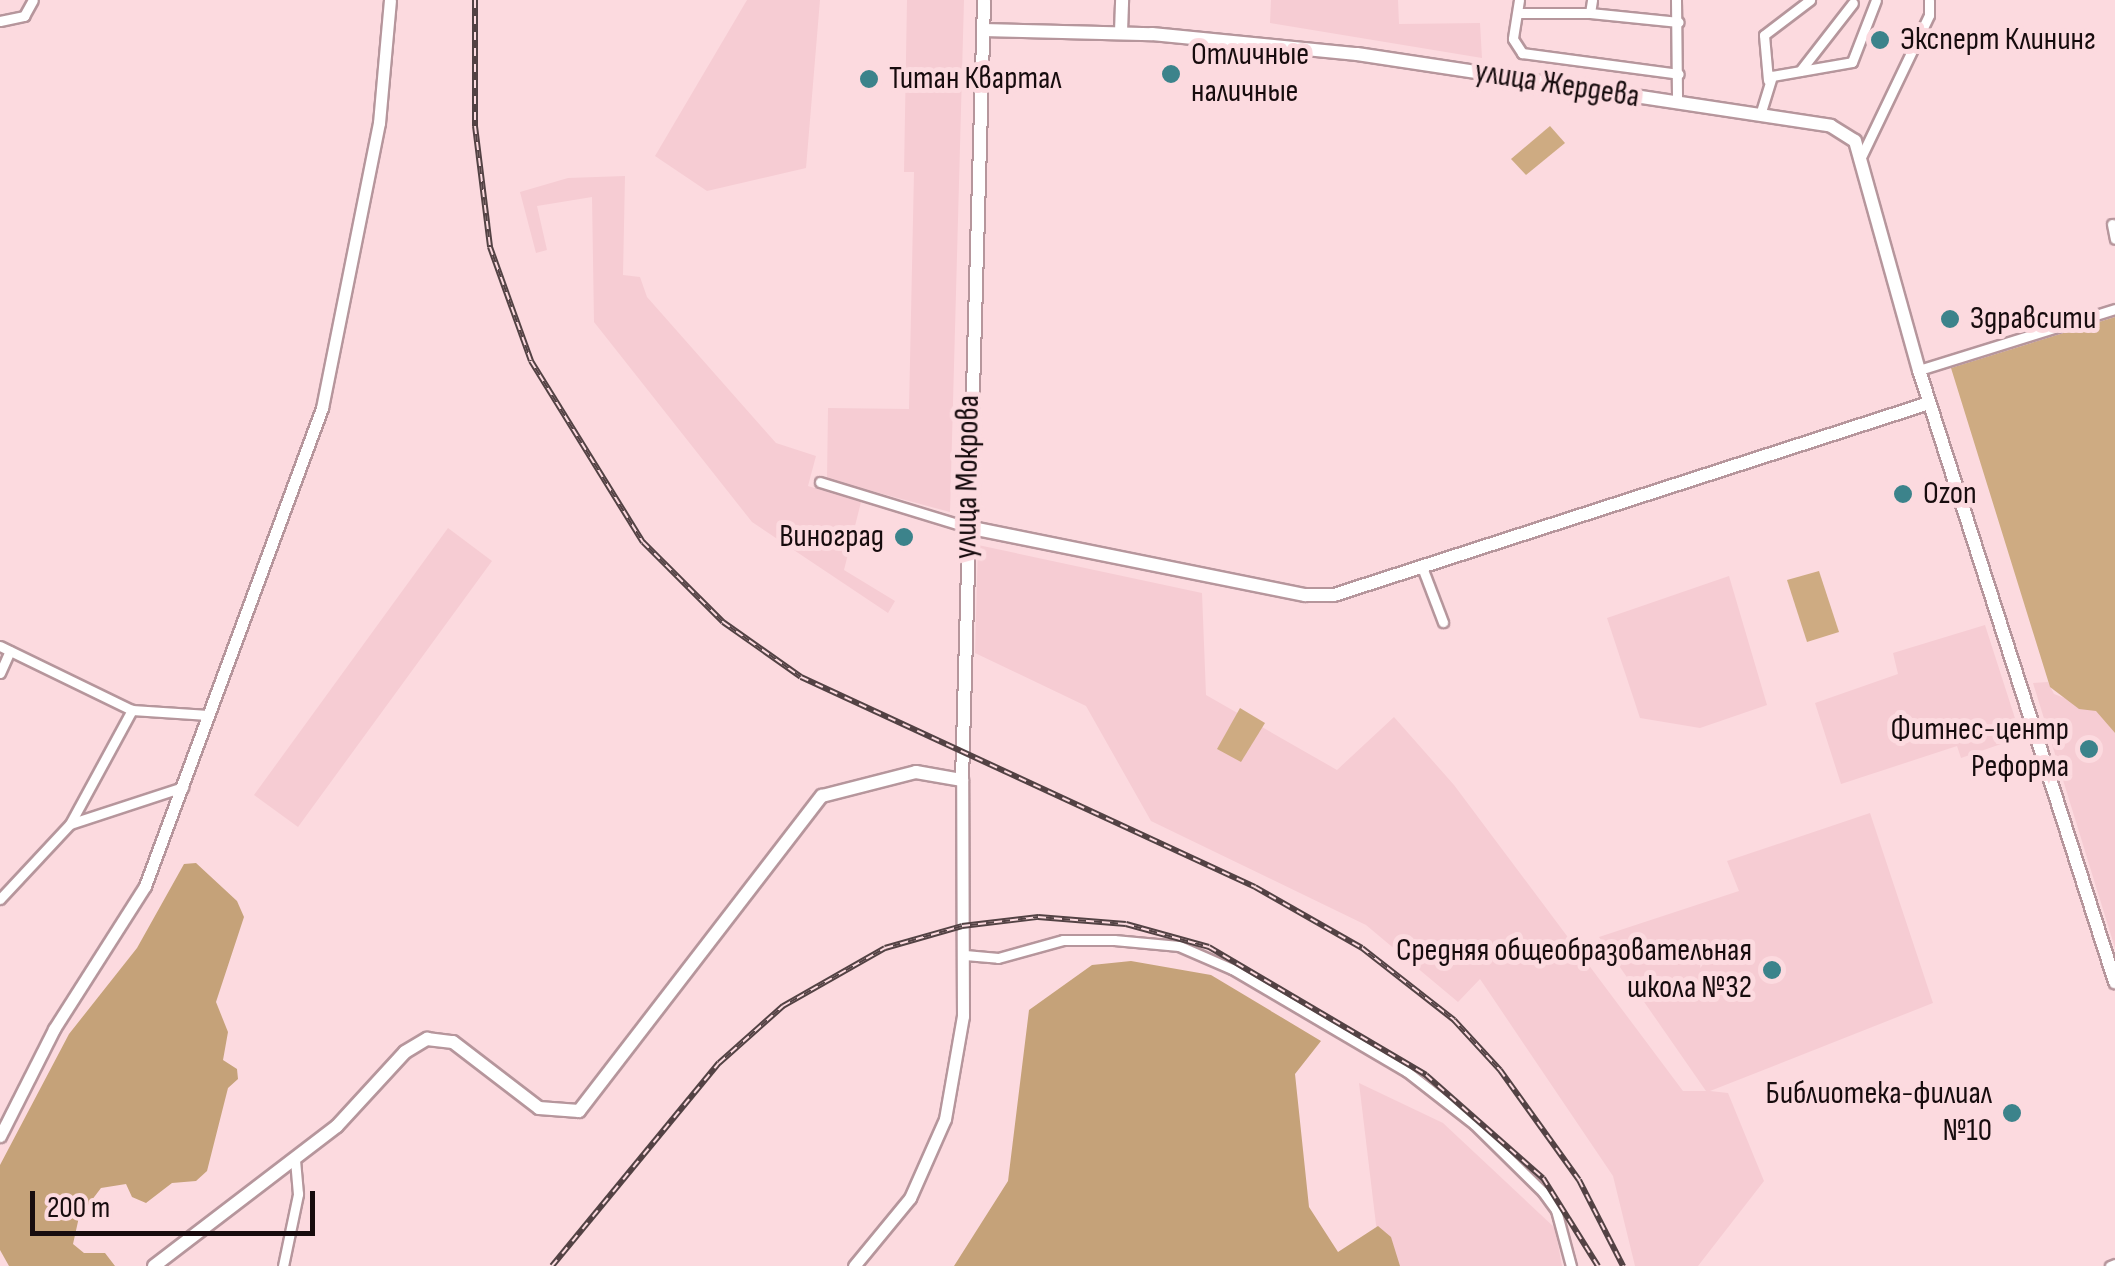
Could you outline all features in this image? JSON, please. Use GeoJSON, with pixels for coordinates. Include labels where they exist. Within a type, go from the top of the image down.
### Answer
{"type":"FeatureCollection","features":[{"type":"Feature","properties":{"kind":"main road","name":"улица Мокрова"},"geometry":{"type":"LineString","coordinates":[[962,780],[984,0]]}},
{"type":"Feature","properties":{"kind":"main road"},"geometry":{"type":"LineString","coordinates":[[1121,32],[1122,0]]}},
{"type":"Feature","properties":{"kind":"main road","name":"улица Жердева"},"geometry":{"type":"LineString","coordinates":[[983,30],[1121,32],[1357,54],[1831,126],[1855,141],[1862,155]]}},
{"type":"Feature","properties":{"kind":"main road"},"geometry":{"type":"LineString","coordinates":[[1862,155],[1874,223],[1929,403],[2115,982]]}},
{"type":"Feature","properties":{"kind":"main road"},"geometry":{"type":"LineString","coordinates":[[967,527],[1305,595],[1334,595],[1929,403]]}},
{"type":"Feature","properties":{"kind":"main road"},"geometry":{"type":"LineString","coordinates":[[154,1266],[223,1208],[295,1160],[405,1052],[427,1039],[453,1042],[539,1108],[579,1111],[822,796],[916,772],[962,780]]}},
{"type":"Feature","properties":{"kind":"street"},"geometry":{"type":"LineString","coordinates":[[0,21],[24,16],[33,0]]}},
{"type":"Feature","properties":{"kind":"street"},"geometry":{"type":"LineString","coordinates":[[0,1136],[54,1029],[145,886],[322,408],[380,124],[390,0]]}},
{"type":"Feature","properties":{"kind":"street"},"geometry":{"type":"LineString","coordinates":[[1519,0],[1513,39],[1526,56],[1678,74]]}},
{"type":"Feature","properties":{"kind":"street"},"geometry":{"type":"LineString","coordinates":[[1590,13],[1592,0]]}},
{"type":"Feature","properties":{"kind":"street"},"geometry":{"type":"LineString","coordinates":[[1676,0],[1676,103]]}},
{"type":"Feature","properties":{"kind":"street"},"geometry":{"type":"LineString","coordinates":[[1760,116],[1768,80],[1764,36],[1810,0]]}},
{"type":"Feature","properties":{"kind":"street"},"geometry":{"type":"LineString","coordinates":[[1768,80],[1852,62],[1876,0]]}},
{"type":"Feature","properties":{"kind":"street"},"geometry":{"type":"LineString","coordinates":[[1862,155],[1929,14],[1928,0]]}},
{"type":"Feature","properties":{"kind":"street"},"geometry":{"type":"LineString","coordinates":[[1800,71],[1853,3]]}},
{"type":"Feature","properties":{"kind":"street"},"geometry":{"type":"LineString","coordinates":[[1520,13],[1590,13],[1678,22]]}},
{"type":"Feature","properties":{"kind":"street"},"geometry":{"type":"LineString","coordinates":[[2112,224],[2115,238]]}},
{"type":"Feature","properties":{"kind":"street"},"geometry":{"type":"LineString","coordinates":[[1919,370],[2115,308]]}},
{"type":"Feature","properties":{"kind":"street"},"geometry":{"type":"LineString","coordinates":[[820,482],[967,527]]}},
{"type":"Feature","properties":{"kind":"street"},"geometry":{"type":"LineString","coordinates":[[1422,566],[1443,622]]}},
{"type":"Feature","properties":{"kind":"street"},"geometry":{"type":"LineString","coordinates":[[0,673],[5,649],[132,710],[208,715]]}},
{"type":"Feature","properties":{"kind":"street"},"geometry":{"type":"LineString","coordinates":[[0,899],[70,824],[132,710]]}},
{"type":"Feature","properties":{"kind":"street","name":"улица Мокрова"},"geometry":{"type":"LineString","coordinates":[[854,1266],[910,1198],[932,1160],[964,1016],[962,780]]}},
{"type":"Feature","properties":{"kind":"street"},"geometry":{"type":"LineString","coordinates":[[70,824],[120,802],[183,787]]}},
{"type":"Feature","properties":{"kind":"street"},"geometry":{"type":"LineString","coordinates":[[964,955],[998,958],[1062,940],[1114,940],[1180,946],[1232,969],[1395,1064],[1474,1124],[1543,1192],[1556,1210],[1571,1266]]}},
{"type":"Feature","properties":{"kind":"street"},"geometry":{"type":"LineString","coordinates":[[282,1266],[298,1194],[295,1160]]}},
{"type":"Feature","properties":{"kind":"shaded area"},"geometry":{"type":"Polygon","coordinates":[[[747,0],[820,0],[806,168],[707,191],[655,156],[747,0]]]}},
{"type":"Feature","properties":{"kind":"shaded area"},"geometry":{"type":"Polygon","coordinates":[[[907,0],[964,0],[950,512],[827,479],[828,408],[909,409],[914,172],[904,172],[907,0]]]}},
{"type":"Feature","properties":{"kind":"shaded area"},"geometry":{"type":"Polygon","coordinates":[[[1271,0],[1398,0],[1399,24],[1480,23],[1482,58],[1270,23],[1271,0]]]}},
{"type":"Feature","properties":{"kind":"shaded area"},"geometry":{"type":"Polygon","coordinates":[[[1550,126],[1565,143],[1526,175],[1511,159],[1550,126]]]}},
{"type":"Feature","properties":{"kind":"shaded area"},"geometry":{"type":"Polygon","coordinates":[[[625,176],[623,275],[640,277],[647,297],[776,443],[816,456],[808,486],[861,502],[844,570],[895,601],[888,613],[752,522],[594,322],[592,197],[537,206],[547,250],[536,253],[520,192],[568,178],[625,176]]]}},
{"type":"Feature","properties":{"kind":"shaded area"},"geometry":{"type":"Polygon","coordinates":[[[2115,317],[2115,733],[2096,711],[2079,709],[2050,687],[1951,368],[2115,317]]]}},
{"type":"Feature","properties":{"kind":"shaded area"},"geometry":{"type":"Polygon","coordinates":[[[448,528],[492,561],[298,827],[254,795],[448,528]]]}},
{"type":"Feature","properties":{"kind":"shaded area"},"geometry":{"type":"Polygon","coordinates":[[[978,545],[1202,593],[1206,695],[1337,770],[1394,717],[1454,785],[1683,1091],[1706,1091],[1599,937],[1739,891],[1727,861],[1870,813],[1933,1003],[1710,1091],[1728,1093],[1764,1181],[1698,1266],[1635,1266],[1613,1176],[1480,979],[1458,1002],[1366,925],[1151,821],[1086,706],[975,653],[978,545]]]}},
{"type":"Feature","properties":{"kind":"shaded area"},"geometry":{"type":"Polygon","coordinates":[[[1819,571],[1839,632],[1807,642],[1787,580],[1819,571]]]}},
{"type":"Feature","properties":{"kind":"shaded area"},"geometry":{"type":"Polygon","coordinates":[[[1729,576],[1767,705],[1700,728],[1640,718],[1607,618],[1729,576]]]}},
{"type":"Feature","properties":{"kind":"shaded area"},"geometry":{"type":"Polygon","coordinates":[[[1985,625],[2021,737],[1961,758],[1957,746],[1841,784],[1815,703],[1898,674],[1893,653],[1985,625]]]}},
{"type":"Feature","properties":{"kind":"shaded area"},"geometry":{"type":"Polygon","coordinates":[[[2048,682],[2054,694],[2096,710],[2115,733],[2115,948],[2033,683],[2048,682]]]}},
{"type":"Feature","properties":{"kind":"shaded area"},"geometry":{"type":"Polygon","coordinates":[[[1240,708],[1265,723],[1241,762],[1217,749],[1240,708]]]}},
{"type":"Feature","properties":{"kind":"shaded area"},"geometry":{"type":"Polygon","coordinates":[[[196,863],[237,901],[244,917],[216,1002],[228,1032],[223,1060],[237,1069],[238,1079],[228,1088],[207,1171],[196,1181],[172,1183],[146,1203],[132,1197],[126,1184],[101,1188],[79,1217],[73,1244],[84,1253],[105,1253],[115,1266],[9,1266],[0,1250],[0,1165],[69,1034],[137,948],[184,864],[196,863]]]}},
{"type":"Feature","properties":{"kind":"shaded area"},"geometry":{"type":"Polygon","coordinates":[[[1131,961],[1211,975],[1321,1041],[1295,1074],[1309,1207],[1338,1252],[1378,1226],[1391,1237],[1400,1266],[954,1266],[1008,1181],[1029,1010],[1092,965],[1131,961]]]}},
{"type":"Feature","properties":{"kind":"shaded area"},"geometry":{"type":"Polygon","coordinates":[[[1359,1083],[1443,1123],[1555,1228],[1562,1266],[1381,1266],[1359,1083]]]}},
{"type":"Feature","properties":{"kind":"railway"},"geometry":{"type":"LineString","coordinates":[[475,0],[475,126],[490,247],[531,361],[643,542],[723,622],[801,677],[1255,887],[1362,948],[1454,1020],[1500,1070],[1579,1180],[1623,1266]]}},
{"type":"Feature","properties":{"kind":"railway"},"geometry":{"type":"LineString","coordinates":[[552,1266],[719,1063],[783,1006],[885,948],[962,926],[1038,917],[1126,924],[1209,947],[1426,1075],[1543,1178],[1598,1266]]}},
{"type":"Feature","properties":{"kind":"place","name":"Эксперт Клининг"},"geometry":{"type":"Point","coordinates":[1880,40]}},
{"type":"Feature","properties":{"kind":"place","name":"Отличные наличные"},"geometry":{"type":"Point","coordinates":[1171,74]}},
{"type":"Feature","properties":{"kind":"place","name":"Титан Квартал"},"geometry":{"type":"Point","coordinates":[869,79]}},
{"type":"Feature","properties":{"kind":"place","name":"Здравсити"},"geometry":{"type":"Point","coordinates":[1950,319]}},
{"type":"Feature","properties":{"kind":"place","name":"Ozon"},"geometry":{"type":"Point","coordinates":[1903,494]}},
{"type":"Feature","properties":{"kind":"place","name":"Виноград"},"geometry":{"type":"Point","coordinates":[904,537]}},
{"type":"Feature","properties":{"kind":"place","name":"Фитнес-центр Реформа"},"geometry":{"type":"Point","coordinates":[2089,749]}},
{"type":"Feature","properties":{"kind":"place","name":"Средняя общеобразовательная школа №32"},"geometry":{"type":"Point","coordinates":[1772,970]}},
{"type":"Feature","properties":{"kind":"place","name":"Библиотека-филиал №10"},"geometry":{"type":"Point","coordinates":[2012,1113]}}]}
